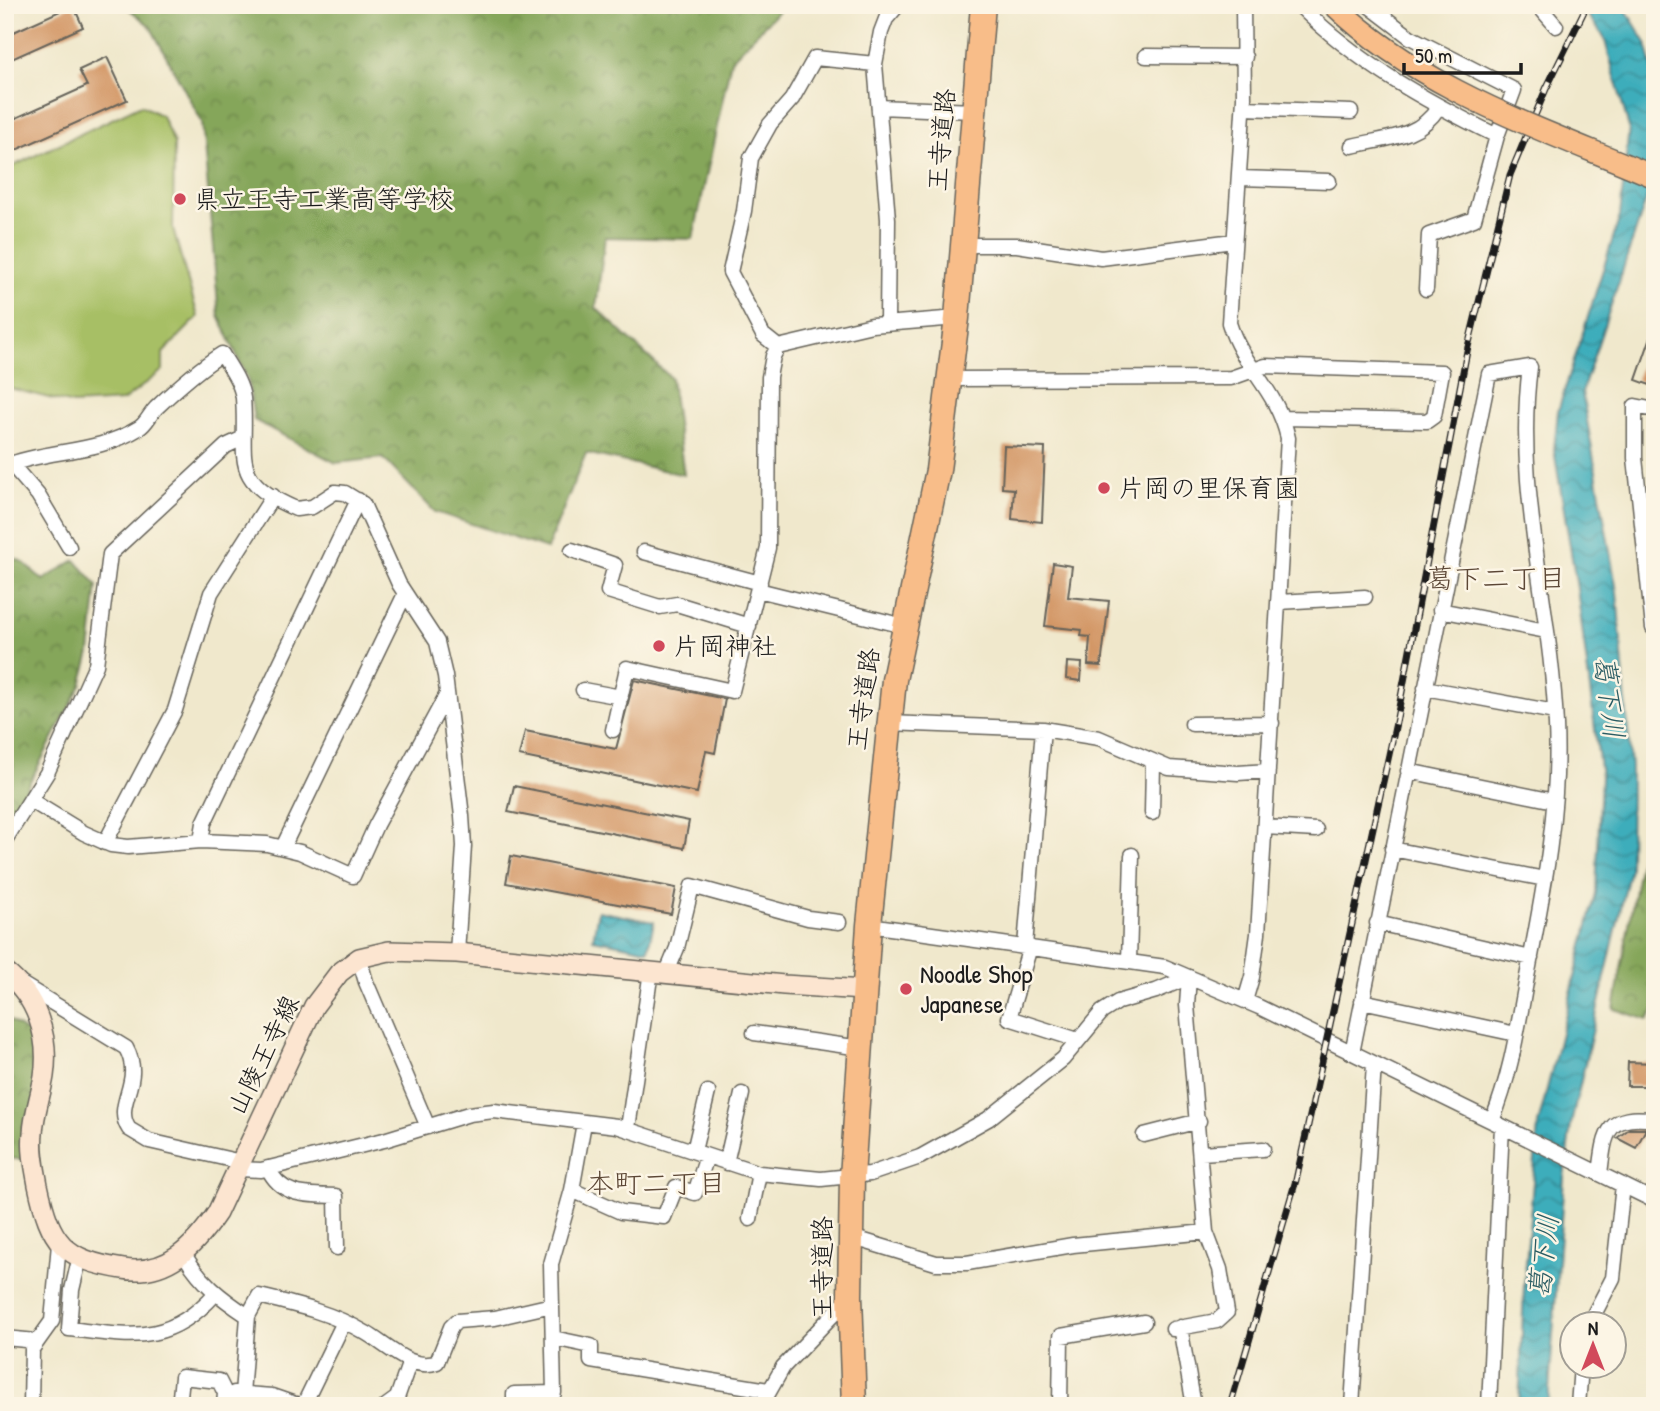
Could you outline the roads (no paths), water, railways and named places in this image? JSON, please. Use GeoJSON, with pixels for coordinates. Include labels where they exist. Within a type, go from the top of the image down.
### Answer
{"type":"FeatureCollection","features":[{"type":"Feature","properties":{"kind":"highway","name":"王寺道路"},"geometry":{"type":"LineString","coordinates":[[854,1406],[850,1296],[852,1177],[869,925],[888,723],[904,626],[938,470],[957,318],[983,5]]}},
{"type":"Feature","properties":{"kind":"main road"},"geometry":{"type":"LineString","coordinates":[[1334,5],[1393,54],[1440,83],[1655,177]]}},
{"type":"Feature","properties":{"kind":"main road"},"geometry":{"type":"LineString","coordinates":[[359,958],[389,951],[457,953],[864,990]]}},
{"type":"Feature","properties":{"kind":"main road","name":"山陵王寺線"},"geometry":{"type":"LineString","coordinates":[[59,1244],[80,1256],[130,1270],[166,1265],[184,1254],[217,1213],[314,1006],[339,973],[359,958]]}},
{"type":"Feature","properties":{"kind":"main road"},"geometry":{"type":"LineString","coordinates":[[12,977],[38,1016],[44,1042],[44,1076],[34,1123],[32,1152],[45,1218],[59,1244]]}},
{"type":"Feature","properties":{"kind":"street"},"geometry":{"type":"LineString","coordinates":[[887,323],[888,219],[875,64],[886,19],[898,5]]}},
{"type":"Feature","properties":{"kind":"street"},"geometry":{"type":"LineString","coordinates":[[1243,5],[1244,108],[1229,323],[1234,341],[1275,399],[1283,418],[1288,462],[1256,957],[1245,1001]]}},
{"type":"Feature","properties":{"kind":"street"},"geometry":{"type":"LineString","coordinates":[[1299,5],[1332,37],[1377,71],[1438,108],[1497,136]]}},
{"type":"Feature","properties":{"kind":"street"},"geometry":{"type":"LineString","coordinates":[[1368,5],[1410,37],[1514,90],[1497,136],[1474,219],[1429,234],[1426,289]]}},
{"type":"Feature","properties":{"kind":"street"},"geometry":{"type":"LineString","coordinates":[[1538,5],[1556,26]]}},
{"type":"Feature","properties":{"kind":"street"},"geometry":{"type":"LineString","coordinates":[[1146,56],[1245,57]]}},
{"type":"Feature","properties":{"kind":"street"},"geometry":{"type":"LineString","coordinates":[[778,347],[763,335],[730,272],[744,211],[751,158],[770,124],[792,99],[816,58],[875,64]]}},
{"type":"Feature","properties":{"kind":"street"},"geometry":{"type":"LineString","coordinates":[[879,107],[973,111]]}},
{"type":"Feature","properties":{"kind":"street"},"geometry":{"type":"LineString","coordinates":[[1244,108],[1351,112]]}},
{"type":"Feature","properties":{"kind":"street"},"geometry":{"type":"LineString","coordinates":[[1352,146],[1419,130],[1429,122],[1438,108]]}},
{"type":"Feature","properties":{"kind":"street"},"geometry":{"type":"LineString","coordinates":[[1239,178],[1329,181]]}},
{"type":"Feature","properties":{"kind":"street"},"geometry":{"type":"LineString","coordinates":[[961,245],[1017,245],[1101,258],[1233,241]]}},
{"type":"Feature","properties":{"kind":"street"},"geometry":{"type":"LineString","coordinates":[[778,347],[887,323],[957,318]]}},
{"type":"Feature","properties":{"kind":"street"},"geometry":{"type":"LineString","coordinates":[[613,730],[627,668],[732,691],[759,587],[769,521],[769,370],[778,347]]}},
{"type":"Feature","properties":{"kind":"street"},"geometry":{"type":"LineString","coordinates":[[69,547],[38,495],[8,465],[32,457],[78,452],[121,438],[141,427],[177,388],[222,354],[239,382],[243,397],[241,454],[248,475],[285,505],[303,510],[335,492],[358,500],[368,509],[382,551],[405,594],[437,642],[447,694],[464,846],[457,953]]}},
{"type":"Feature","properties":{"kind":"street"},"geometry":{"type":"LineString","coordinates":[[948,379],[1231,378],[1265,366],[1442,372],[1434,416],[1427,421],[1283,418]]}},
{"type":"Feature","properties":{"kind":"street"},"geometry":{"type":"LineString","coordinates":[[1352,1053],[1489,374],[1530,367],[1525,404],[1525,463],[1555,712],[1555,801],[1531,958],[1497,1123],[1489,1406]]}},
{"type":"Feature","properties":{"kind":"street"},"geometry":{"type":"LineString","coordinates":[[1653,628],[1636,471],[1634,406],[1655,410]]}},
{"type":"Feature","properties":{"kind":"street"},"geometry":{"type":"LineString","coordinates":[[5,840],[47,773],[96,665],[110,554],[226,446],[241,439]]}},
{"type":"Feature","properties":{"kind":"street"},"geometry":{"type":"LineString","coordinates":[[105,842],[175,710],[211,593],[273,496]]}},
{"type":"Feature","properties":{"kind":"street"},"geometry":{"type":"LineString","coordinates":[[201,841],[204,823],[358,500]]}},
{"type":"Feature","properties":{"kind":"street"},"geometry":{"type":"LineString","coordinates":[[572,550],[615,565],[608,591],[660,607],[677,604],[749,626]]}},
{"type":"Feature","properties":{"kind":"street"},"geometry":{"type":"LineString","coordinates":[[643,552],[904,626]]}},
{"type":"Feature","properties":{"kind":"street"},"geometry":{"type":"LineString","coordinates":[[283,847],[405,594]]}},
{"type":"Feature","properties":{"kind":"street"},"geometry":{"type":"LineString","coordinates":[[1279,602],[1365,597]]}},
{"type":"Feature","properties":{"kind":"street"},"geometry":{"type":"LineString","coordinates":[[1440,610],[1546,631]]}},
{"type":"Feature","properties":{"kind":"street"},"geometry":{"type":"LineString","coordinates":[[1425,688],[1555,712]]}},
{"type":"Feature","properties":{"kind":"street"},"geometry":{"type":"LineString","coordinates":[[583,690],[621,697]]}},
{"type":"Feature","properties":{"kind":"street"},"geometry":{"type":"LineString","coordinates":[[30,800],[84,833],[105,842],[128,847],[201,841],[283,847],[353,876],[376,825],[447,694]]}},
{"type":"Feature","properties":{"kind":"street"},"geometry":{"type":"LineString","coordinates":[[888,723],[1043,729],[1099,738],[1153,764],[1200,771],[1269,771]]}},
{"type":"Feature","properties":{"kind":"street"},"geometry":{"type":"LineString","coordinates":[[1192,724],[1272,723]]}},
{"type":"Feature","properties":{"kind":"street"},"geometry":{"type":"LineString","coordinates":[[1043,729],[1027,947],[1009,1018],[1078,1040]]}},
{"type":"Feature","properties":{"kind":"street"},"geometry":{"type":"LineString","coordinates":[[1152,813],[1153,764]]}},
{"type":"Feature","properties":{"kind":"street"},"geometry":{"type":"LineString","coordinates":[[1408,771],[1555,801]]}},
{"type":"Feature","properties":{"kind":"street"},"geometry":{"type":"LineString","coordinates":[[1265,827],[1316,830]]}},
{"type":"Feature","properties":{"kind":"street"},"geometry":{"type":"LineString","coordinates":[[1392,849],[1545,879]]}},
{"type":"Feature","properties":{"kind":"street"},"geometry":{"type":"LineString","coordinates":[[1129,961],[1132,855]]}},
{"type":"Feature","properties":{"kind":"street"},"geometry":{"type":"LineString","coordinates":[[628,1128],[659,972],[684,926],[692,886],[808,918],[839,922]]}},
{"type":"Feature","properties":{"kind":"street"},"geometry":{"type":"LineString","coordinates":[[1377,923],[1531,958]]}},
{"type":"Feature","properties":{"kind":"street"},"geometry":{"type":"LineString","coordinates":[[869,925],[1166,967],[1245,1001],[1655,1201]]}},
{"type":"Feature","properties":{"kind":"street"},"geometry":{"type":"LineString","coordinates":[[359,958],[366,982],[428,1126]]}},
{"type":"Feature","properties":{"kind":"street"},"geometry":{"type":"LineString","coordinates":[[12,977],[126,1048],[133,1066],[124,1110],[129,1129],[149,1141],[239,1166],[268,1168],[469,1114],[494,1111],[628,1128],[759,1173],[821,1179],[852,1177],[894,1168],[965,1133],[1044,1075],[1102,1012],[1118,1002],[1156,991],[1189,977]]}},
{"type":"Feature","properties":{"kind":"street"},"geometry":{"type":"LineString","coordinates":[[1189,977],[1187,1005],[1199,1121],[1206,1232],[1220,1269],[1227,1312],[1217,1321],[1177,1328],[1194,1406]]}},
{"type":"Feature","properties":{"kind":"street"},"geometry":{"type":"LineString","coordinates":[[1362,1001],[1517,1034]]}},
{"type":"Feature","properties":{"kind":"street"},"geometry":{"type":"LineString","coordinates":[[754,1032],[861,1048]]}},
{"type":"Feature","properties":{"kind":"street"},"geometry":{"type":"LineString","coordinates":[[1352,1406],[1374,1064]]}},
{"type":"Feature","properties":{"kind":"street"},"geometry":{"type":"LineString","coordinates":[[572,1190],[621,1212],[664,1217],[676,1187],[695,1193],[708,1092]]}},
{"type":"Feature","properties":{"kind":"street"},"geometry":{"type":"LineString","coordinates":[[726,1163],[742,1094]]}},
{"type":"Feature","properties":{"kind":"street"},"geometry":{"type":"LineString","coordinates":[[1600,1174],[1603,1145],[1611,1126],[1627,1118],[1655,1120]]}},
{"type":"Feature","properties":{"kind":"street"},"geometry":{"type":"LineString","coordinates":[[1144,1135],[1199,1121]]}},
{"type":"Feature","properties":{"kind":"street"},"geometry":{"type":"LineString","coordinates":[[514,1406],[514,1394],[554,1393],[551,1264],[572,1190],[584,1123]]}},
{"type":"Feature","properties":{"kind":"street"},"geometry":{"type":"LineString","coordinates":[[1201,1153],[1263,1149]]}},
{"type":"Feature","properties":{"kind":"street"},"geometry":{"type":"LineString","coordinates":[[268,1168],[274,1180],[286,1190],[298,1194],[336,1196],[337,1248]]}},
{"type":"Feature","properties":{"kind":"street"},"geometry":{"type":"LineString","coordinates":[[750,1219],[759,1173]]}},
{"type":"Feature","properties":{"kind":"street"},"geometry":{"type":"LineString","coordinates":[[1596,1310],[1613,1278],[1623,1185]]}},
{"type":"Feature","properties":{"kind":"street"},"geometry":{"type":"LineString","coordinates":[[851,1237],[936,1263],[968,1263],[1073,1245],[1206,1232]]}},
{"type":"Feature","properties":{"kind":"street"},"geometry":{"type":"LineString","coordinates":[[31,1406],[30,1364],[36,1342],[52,1321],[59,1244]]}},
{"type":"Feature","properties":{"kind":"street"},"geometry":{"type":"LineString","coordinates":[[184,1254],[197,1275],[215,1294],[248,1316]]}},
{"type":"Feature","properties":{"kind":"street"},"geometry":{"type":"LineString","coordinates":[[80,1256],[72,1290],[69,1329],[152,1336],[197,1313],[215,1294]]}},
{"type":"Feature","properties":{"kind":"street"},"geometry":{"type":"LineString","coordinates":[[242,1394],[248,1316],[259,1296],[317,1309],[410,1361],[428,1366],[437,1362],[451,1328],[457,1321],[495,1318],[552,1306]]}},
{"type":"Feature","properties":{"kind":"street"},"geometry":{"type":"LineString","coordinates":[[761,1406],[783,1367],[850,1296]]}},
{"type":"Feature","properties":{"kind":"street"},"geometry":{"type":"LineString","coordinates":[[180,1406],[182,1377],[213,1378],[219,1381],[224,1399],[242,1394],[272,1396],[302,1406],[344,1322]]}},
{"type":"Feature","properties":{"kind":"street"},"geometry":{"type":"LineString","coordinates":[[1060,1406],[1061,1336],[1144,1322]]}},
{"type":"Feature","properties":{"kind":"street"},"geometry":{"type":"LineString","coordinates":[[5,1338],[36,1342]]}},
{"type":"Feature","properties":{"kind":"street"},"geometry":{"type":"LineString","coordinates":[[553,1338],[591,1346],[591,1362],[768,1390]]}},
{"type":"Feature","properties":{"kind":"street"},"geometry":{"type":"LineString","coordinates":[[389,1405],[397,1398],[410,1361]]}},
{"type":"Feature","properties":{"kind":"street"},"geometry":{"type":"LineString","coordinates":[[1578,1406],[1580,1380]]}},
{"type":"Feature","properties":{"kind":"water","name":"葛下川"},"geometry":{"type":"Polygon","coordinates":[[[1580,5],[1623,5],[1646,43],[1655,80],[1655,173],[1582,392],[1617,592],[1631,767],[1630,869],[1571,1124],[1564,1177],[1548,1406],[1519,1406],[1524,1286],[1538,1125],[1596,893],[1601,776],[1577,588],[1554,450],[1558,411],[1620,216],[1629,128],[1604,37],[1580,5]]]}},
{"type":"Feature","properties":{"kind":"water"},"geometry":{"type":"Polygon","coordinates":[[[598,911],[654,922],[648,950],[593,939],[598,911]]]}},
{"type":"Feature","properties":{"kind":"railway"},"geometry":{"type":"LineString","coordinates":[[1230,1406],[1296,1180],[1397,718],[1467,351],[1510,175],[1546,89],[1587,5]]}},
{"type":"Feature","properties":{"kind":"place","name":"県立王寺工業高等学校"},"geometry":{"type":"Point","coordinates":[180,199]}},
{"type":"Feature","properties":{"kind":"place","name":"片岡の里保育園"},"geometry":{"type":"Point","coordinates":[1104,488]}},
{"type":"Feature","properties":{"kind":"place","name":"片岡神社"},"geometry":{"type":"Point","coordinates":[659,646]}},
{"type":"Feature","properties":{"kind":"place","name":"Noodle Shop Japanese"},"geometry":{"type":"Point","coordinates":[906,989]}},
{"type":"Feature","properties":{"kind":"district","name":"葛下二丁目"},"geometry":{"type":"Point","coordinates":[1496,578]}},
{"type":"Feature","properties":{"kind":"district","name":"本町二丁目"},"geometry":{"type":"Point","coordinates":[656,1183]}}]}
